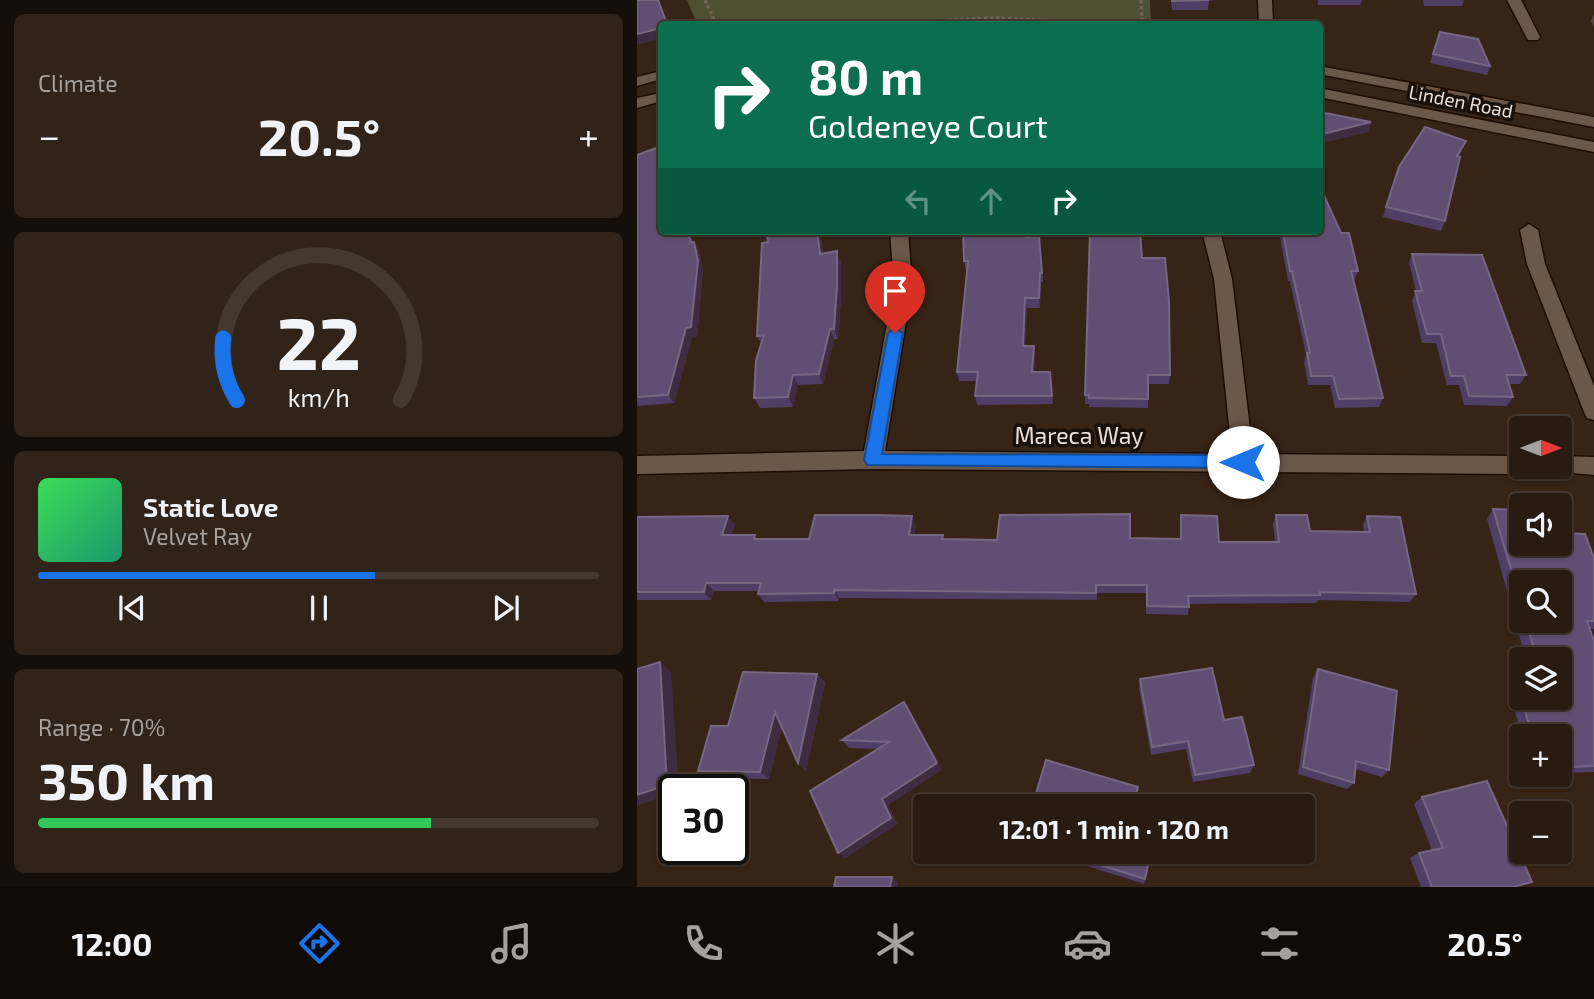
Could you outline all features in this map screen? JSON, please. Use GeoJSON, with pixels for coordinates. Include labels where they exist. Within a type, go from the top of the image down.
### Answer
{"type":"FeatureCollection","features":[{"type":"Feature","properties":{"kind":"street"},"geometry":{"type":"LineString","coordinates":[[1265,0],[1266,21]]}},
{"type":"Feature","properties":{"kind":"street"},"geometry":{"type":"LineString","coordinates":[[1514,0],[1533,37]]}},
{"type":"Feature","properties":{"kind":"street","name":"Linden Road"},"geometry":{"type":"LineString","coordinates":[[1323,71],[1594,122]]}},
{"type":"Feature","properties":{"kind":"street"},"geometry":{"type":"LineString","coordinates":[[637,82],[658,76]]}},
{"type":"Feature","properties":{"kind":"street","name":"Linden Road"},"geometry":{"type":"LineString","coordinates":[[1323,93],[1594,147]]}},
{"type":"Feature","properties":{"kind":"street"},"geometry":{"type":"LineString","coordinates":[[637,103],[658,98]]}},
{"type":"Feature","properties":{"kind":"street"},"geometry":{"type":"LineString","coordinates":[[1529,230],[1536,264],[1594,412]]}},
{"type":"Feature","properties":{"kind":"street"},"geometry":{"type":"LineString","coordinates":[[873,460],[903,285],[899,235]]}},
{"type":"Feature","properties":{"kind":"street"},"geometry":{"type":"LineString","coordinates":[[1212,235],[1223,279],[1243,462]]}},
{"type":"Feature","properties":{"kind":"street","name":"Mareca Way"},"geometry":{"type":"LineString","coordinates":[[637,464],[873,460],[1509,465]]}},
{"type":"Feature","properties":{"kind":"street"},"geometry":{"type":"LineString","coordinates":[[1572,466],[1594,466]]}},
{"type":"Feature","properties":{"kind":"path"},"geometry":{"type":"LineString","coordinates":[[705,0],[715,21]]}},
{"type":"Feature","properties":{"kind":"path"},"geometry":{"type":"LineString","coordinates":[[1141,0],[1142,21]]}},
{"type":"Feature","properties":{"kind":"path"},"geometry":{"type":"LineString","coordinates":[[908,21],[945,18],[1072,21]]}},
{"type":"Feature","properties":{"kind":"green space"},"geometry":{"type":"Polygon","coordinates":[[[687,0],[1150,0],[1151,21],[696,21],[687,0]]]}},
{"type":"Feature","properties":{"kind":"building"},"geometry":{"type":"Polygon","coordinates":[[[637,0],[658,0],[666,21],[658,21],[658,29],[637,34],[637,0]]]}},
{"type":"Feature","properties":{"kind":"building"},"geometry":{"type":"Polygon","coordinates":[[[1440,32],[1478,39],[1490,66],[1433,54],[1440,32]]]}},
{"type":"Feature","properties":{"kind":"building"},"geometry":{"type":"Polygon","coordinates":[[[1323,113],[1371,122],[1323,134],[1323,113]]]}},
{"type":"Feature","properties":{"kind":"building"},"geometry":{"type":"Polygon","coordinates":[[[1425,127],[1466,141],[1457,156],[1460,157],[1445,221],[1386,207],[1399,167],[1425,127]]]}},
{"type":"Feature","properties":{"kind":"building"},"geometry":{"type":"Polygon","coordinates":[[[656,148],[658,152],[658,235],[689,235],[691,243],[694,242],[698,261],[691,327],[686,328],[668,395],[637,397],[637,155],[656,148]]]}},
{"type":"Feature","properties":{"kind":"building"},"geometry":{"type":"Polygon","coordinates":[[[1323,191],[1341,233],[1349,233],[1358,271],[1351,271],[1383,398],[1339,399],[1333,376],[1311,376],[1307,353],[1310,353],[1284,235],[1323,235],[1323,191]]]}},
{"type":"Feature","properties":{"kind":"building"},"geometry":{"type":"Polygon","coordinates":[[[767,235],[818,235],[820,254],[837,251],[834,329],[830,329],[819,374],[793,375],[788,397],[754,398],[756,360],[764,335],[757,336],[762,243],[768,242],[767,235]]]}},
{"type":"Feature","properties":{"kind":"building"},"geometry":{"type":"Polygon","coordinates":[[[963,235],[1039,236],[1042,273],[1039,298],[1025,298],[1023,346],[1034,346],[1032,372],[1050,372],[1052,396],[975,396],[978,372],[957,372],[968,261],[964,261],[963,235]]]}},
{"type":"Feature","properties":{"kind":"building"},"geometry":{"type":"Polygon","coordinates":[[[1090,235],[1140,235],[1142,258],[1165,258],[1169,301],[1170,375],[1148,375],[1148,399],[1089,398],[1089,395],[1085,395],[1090,235]]]}},
{"type":"Feature","properties":{"kind":"building"},"geometry":{"type":"Polygon","coordinates":[[[1412,254],[1482,255],[1526,375],[1506,375],[1513,397],[1469,396],[1464,376],[1451,376],[1441,334],[1427,334],[1415,291],[1422,291],[1412,254]]]}},
{"type":"Feature","properties":{"kind":"building"},"geometry":{"type":"Polygon","coordinates":[[[1493,509],[1509,510],[1509,556],[1572,556],[1572,533],[1585,534],[1594,558],[1594,621],[1587,621],[1594,641],[1594,766],[1572,767],[1572,724],[1529,724],[1525,710],[1572,710],[1572,647],[1533,647],[1529,633],[1572,633],[1572,570],[1511,570],[1493,509]]]}},
{"type":"Feature","properties":{"kind":"building"},"geometry":{"type":"Polygon","coordinates":[[[1130,514],[1130,538],[1181,539],[1181,515],[1217,516],[1219,542],[1279,542],[1276,515],[1307,515],[1310,531],[1370,532],[1367,516],[1400,517],[1416,594],[1320,592],[1320,595],[1188,596],[1189,607],[1147,606],[1147,585],[1096,585],[1096,593],[834,590],[834,593],[758,594],[761,583],[706,583],[704,592],[637,592],[637,517],[728,516],[722,535],[755,535],[754,539],[809,539],[815,515],[912,516],[909,535],[943,535],[942,539],[997,540],[1000,515],[1130,514]]]}},
{"type":"Feature","properties":{"kind":"building"},"geometry":{"type":"Polygon","coordinates":[[[660,662],[666,774],[658,774],[658,788],[637,795],[637,669],[660,662]]]}},
{"type":"Feature","properties":{"kind":"building"},"geometry":{"type":"Polygon","coordinates":[[[1212,668],[1224,720],[1242,717],[1254,765],[1195,775],[1188,741],[1152,747],[1140,679],[1212,668]]]}},
{"type":"Feature","properties":{"kind":"building"},"geometry":{"type":"Polygon","coordinates":[[[1318,669],[1397,691],[1389,770],[1356,761],[1354,783],[1303,767],[1318,669]]]}},
{"type":"Feature","properties":{"kind":"building"},"geometry":{"type":"Polygon","coordinates":[[[743,672],[817,674],[798,763],[775,712],[760,772],[698,771],[711,726],[728,726],[743,672]]]}},
{"type":"Feature","properties":{"kind":"building"},"geometry":{"type":"Polygon","coordinates":[[[904,702],[937,763],[882,799],[891,818],[838,853],[810,791],[889,742],[842,740],[904,702]]]}},
{"type":"Feature","properties":{"kind":"building"},"geometry":{"type":"Polygon","coordinates":[[[1046,760],[1138,787],[1136,794],[1036,794],[1046,760]]]}},
{"type":"Feature","properties":{"kind":"building"},"geometry":{"type":"Polygon","coordinates":[[[1487,781],[1509,830],[1509,864],[1524,864],[1532,882],[1513,887],[1432,887],[1419,853],[1443,848],[1422,797],[1487,781]]]}},
{"type":"Feature","properties":{"kind":"building"},"geometry":{"type":"Polygon","coordinates":[[[1097,864],[1148,864],[1145,879],[1097,864]]]}},
{"type":"Feature","properties":{"kind":"building"},"geometry":{"type":"Polygon","coordinates":[[[836,877],[892,877],[890,887],[834,887],[836,877]]]}},
{"type":"Feature","properties":{"kind":"route"},"geometry":{"type":"LineString","coordinates":[[895,333],[873,460],[1243,462]]}}]}
